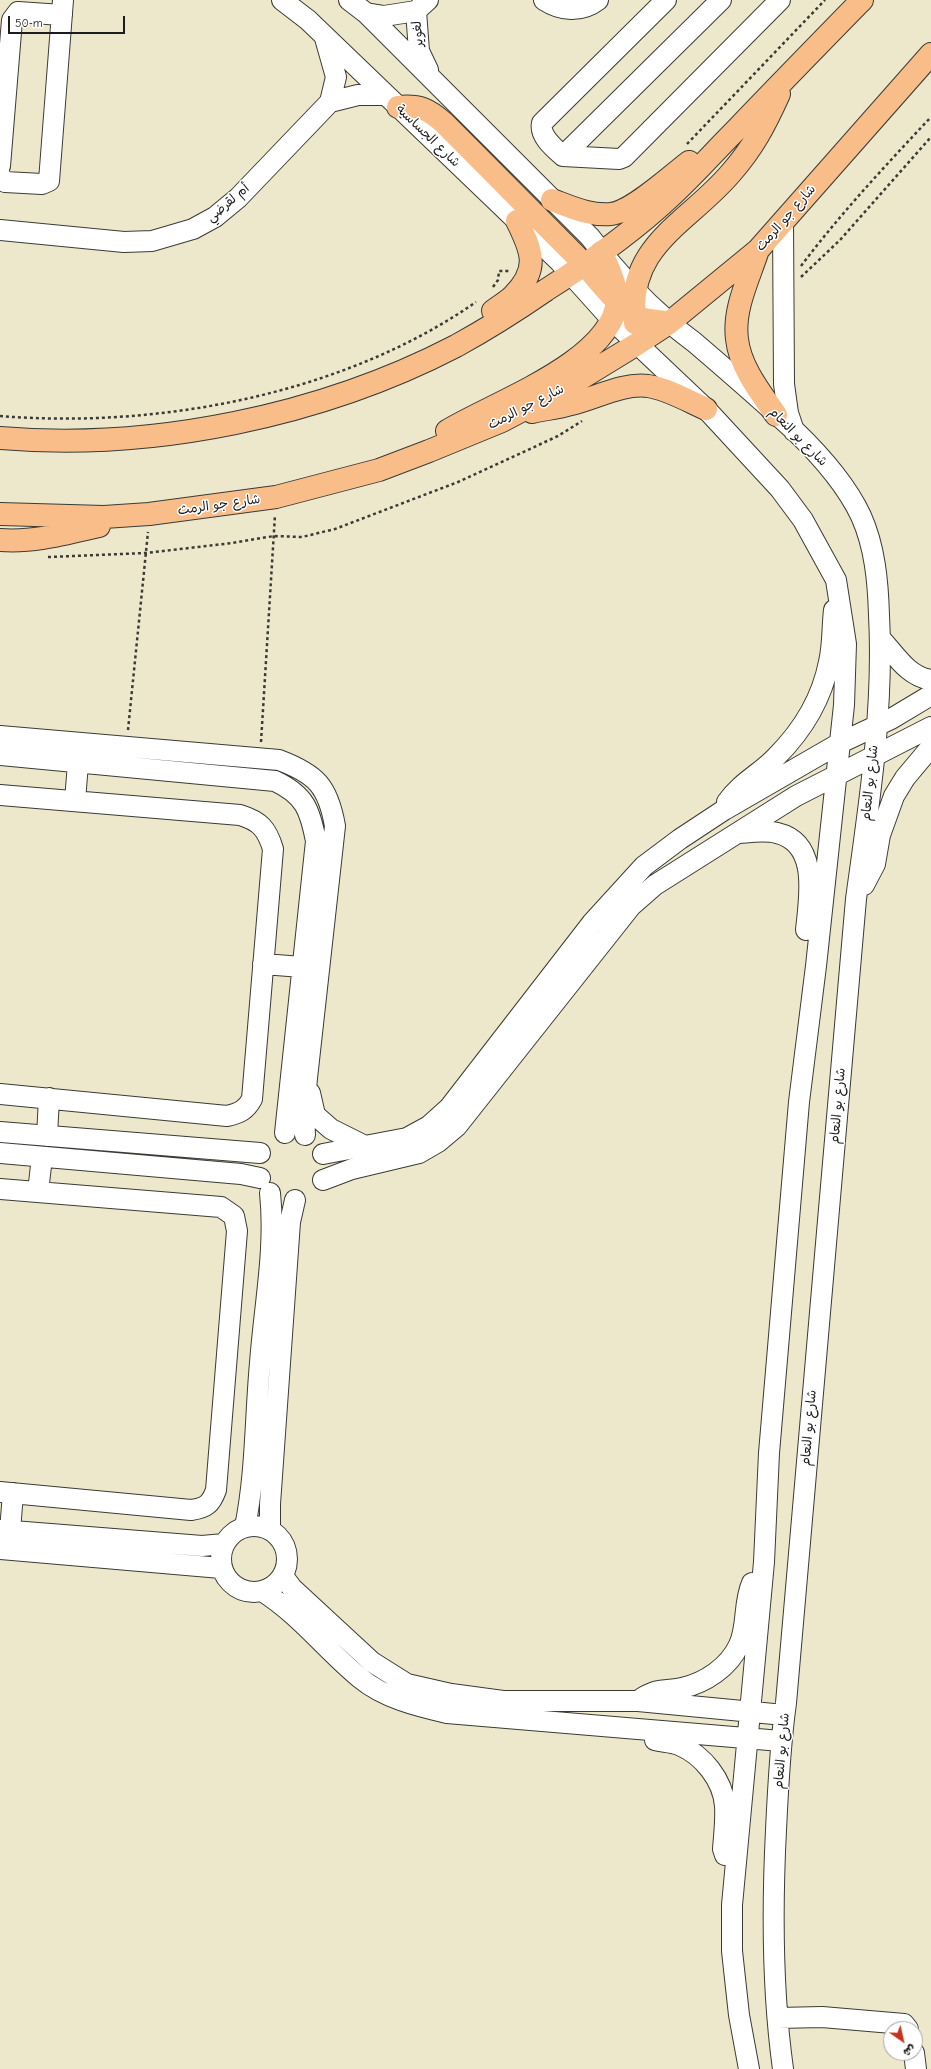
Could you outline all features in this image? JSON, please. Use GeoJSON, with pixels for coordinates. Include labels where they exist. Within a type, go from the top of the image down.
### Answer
{"type":"FeatureCollection","features":[{"type":"Feature","properties":{"kind":"main road"},"geometry":{"type":"LineString","coordinates":[[0,438],[66,440],[122,438],[231,424],[288,410],[351,390],[417,364],[471,338],[492,326],[586,264],[634,228],[671,196],[718,149],[862,0]]}},
{"type":"Feature","properties":{"kind":"main road"},"geometry":{"type":"LineString","coordinates":[[931,37],[931,43]]}},
{"type":"Feature","properties":{"kind":"main road","name":"شارع جو الرمث"},"geometry":{"type":"LineString","coordinates":[[0,514],[104,517],[149,514],[276,497],[379,470],[429,452],[502,421],[570,385],[669,323],[758,250],[931,54]]}},
{"type":"Feature","properties":{"kind":"main road"},"geometry":{"type":"LineString","coordinates":[[637,344],[634,314],[635,288],[639,272],[646,259],[656,245],[710,196],[748,153],[759,137],[786,78]]}},
{"type":"Feature","properties":{"kind":"main road"},"geometry":{"type":"LineString","coordinates":[[392,101],[428,110],[444,123],[586,264],[615,310],[634,314],[650,320],[669,323]]}},
{"type":"Feature","properties":{"kind":"main road"},"geometry":{"type":"LineString","coordinates":[[552,200],[592,213],[613,214],[639,200],[690,161],[702,154],[718,149]]}},
{"type":"Feature","properties":{"kind":"main road"},"geometry":{"type":"LineString","coordinates":[[471,338],[494,310],[513,296],[531,271],[530,246],[517,221]]}},
{"type":"Feature","properties":{"kind":"main road"},"geometry":{"type":"LineString","coordinates":[[758,250],[740,304],[737,339],[750,376],[776,415]]}},
{"type":"Feature","properties":{"kind":"main road"},"geometry":{"type":"LineString","coordinates":[[429,452],[436,440],[447,431],[505,402],[578,359],[604,334],[615,310]]}},
{"type":"Feature","properties":{"kind":"main road"},"geometry":{"type":"LineString","coordinates":[[502,421],[572,404],[618,389],[639,386],[650,387],[667,392],[706,409]]}},
{"type":"Feature","properties":{"kind":"main road"},"geometry":{"type":"LineString","coordinates":[[0,540],[11,541],[61,534],[149,514]]}},
{"type":"Feature","properties":{"kind":"street","name":"شارع الجساسية"},"geometry":{"type":"LineString","coordinates":[[282,0],[308,20],[324,35],[517,221],[586,264]]}},
{"type":"Feature","properties":{"kind":"street"},"geometry":{"type":"LineString","coordinates":[[349,0],[366,13],[590,237],[586,264]]}},
{"type":"Feature","properties":{"kind":"street"},"geometry":{"type":"LineString","coordinates":[[544,0],[554,7],[570,10],[583,8],[598,0]]}},
{"type":"Feature","properties":{"kind":"street"},"geometry":{"type":"LineString","coordinates":[[666,0],[542,123],[541,130],[543,135],[563,156],[620,159],[624,157],[780,0]]}},
{"type":"Feature","properties":{"kind":"street"},"geometry":{"type":"LineString","coordinates":[[563,156],[721,0]]}},
{"type":"Feature","properties":{"kind":"street","name":"لغوير"},"geometry":{"type":"LineString","coordinates":[[366,13],[384,16],[422,6],[419,51],[432,78]]}},
{"type":"Feature","properties":{"kind":"street"},"geometry":{"type":"LineString","coordinates":[[0,166],[12,20],[18,12],[62,7],[49,181],[42,184],[5,182],[0,176]]}},
{"type":"Feature","properties":{"kind":"street"},"geometry":{"type":"LineString","coordinates":[[324,35],[336,77],[330,102],[358,95],[392,101]]}},
{"type":"Feature","properties":{"kind":"street","name":"أم لقرضي"},"geometry":{"type":"LineString","coordinates":[[0,230],[124,242],[152,241],[193,229],[215,217],[238,198],[330,102]]}},
{"type":"Feature","properties":{"kind":"street"},"geometry":{"type":"LineString","coordinates":[[783,221],[784,384],[788,413],[794,431]]}},
{"type":"Feature","properties":{"kind":"street","name":"شارع بو النعام"},"geometry":{"type":"LineString","coordinates":[[586,264],[635,288],[669,323],[693,341],[794,431],[820,457],[846,491],[861,516],[873,553],[878,582],[880,690],[874,756],[856,899],[781,1741],[772,1898],[778,2018],[783,2069]]}},
{"type":"Feature","properties":{"kind":"street"},"geometry":{"type":"LineString","coordinates":[[615,310],[637,344],[706,409],[780,489],[803,520],[836,580],[846,644],[837,774],[816,966],[797,1118],[769,1453],[764,1562],[732,1905],[732,1951],[739,2015],[748,2069]]}},
{"type":"Feature","properties":{"kind":"street"},"geometry":{"type":"LineString","coordinates":[[724,810],[726,802],[737,788],[768,765],[797,733],[820,693],[829,661],[836,580]]}},
{"type":"Feature","properties":{"kind":"street"},"geometry":{"type":"LineString","coordinates":[[880,638],[911,673],[921,678],[931,680]]}},
{"type":"Feature","properties":{"kind":"street"},"geometry":{"type":"LineString","coordinates":[[323,1154],[407,1138],[429,1126],[448,1108],[592,923],[639,872],[680,839],[724,810],[840,742],[876,726],[931,695]]}},
{"type":"Feature","properties":{"kind":"street"},"geometry":{"type":"LineString","coordinates":[[323,1180],[352,1169],[419,1153],[438,1142],[457,1126],[631,906],[655,885],[796,796],[931,727]]}},
{"type":"Feature","properties":{"kind":"street"},"geometry":{"type":"LineString","coordinates":[[0,736],[279,760],[301,768],[322,786],[331,805],[335,826],[307,1078],[304,1114],[305,1135]]}},
{"type":"Feature","properties":{"kind":"street"},"geometry":{"type":"LineString","coordinates":[[856,899],[875,864],[880,835],[894,796],[905,778],[931,747]]}},
{"type":"Feature","properties":{"kind":"street"},"geometry":{"type":"LineString","coordinates":[[0,755],[275,781],[291,789],[303,801],[312,819],[316,841],[285,1133]]}},
{"type":"Feature","properties":{"kind":"street"},"geometry":{"type":"LineString","coordinates":[[75,801],[78,763]]}},
{"type":"Feature","properties":{"kind":"street"},"geometry":{"type":"LineString","coordinates":[[0,795],[240,815],[252,818],[263,826],[269,836],[273,849],[252,1099],[247,1107],[240,1113],[228,1116],[0,1094]]}},
{"type":"Feature","properties":{"kind":"street"},"geometry":{"type":"LineString","coordinates":[[738,833],[765,831],[778,833],[786,836],[801,851],[809,869],[810,883],[806,945],[816,966]]}},
{"type":"Feature","properties":{"kind":"street"},"geometry":{"type":"LineString","coordinates":[[263,964],[302,968]]}},
{"type":"Feature","properties":{"kind":"street"},"geometry":{"type":"LineString","coordinates":[[307,1078],[315,1115],[331,1129],[365,1146]]}},
{"type":"Feature","properties":{"kind":"street"},"geometry":{"type":"LineString","coordinates":[[47,1136],[49,1098]]}},
{"type":"Feature","properties":{"kind":"street"},"geometry":{"type":"LineString","coordinates":[[0,1132],[260,1153]]}},
{"type":"Feature","properties":{"kind":"street"},"geometry":{"type":"LineString","coordinates":[[0,1153],[241,1174],[265,1186],[286,1200],[296,1200],[312,1193],[323,1180],[325,1171],[323,1154],[319,1146],[305,1135],[297,1132],[285,1133],[271,1139],[260,1153],[258,1161],[265,1186],[273,1222],[260,1363],[250,1503],[245,1527]]}},
{"type":"Feature","properties":{"kind":"street"},"geometry":{"type":"LineString","coordinates":[[38,1192],[42,1157]]}},
{"type":"Feature","properties":{"kind":"street"},"geometry":{"type":"LineString","coordinates":[[0,1189],[221,1208],[234,1216],[237,1231],[227,1362],[216,1490],[212,1500],[204,1508],[191,1510],[6,1493],[5,1530],[202,1546],[224,1544]]}},
{"type":"Feature","properties":{"kind":"street"},"geometry":{"type":"LineString","coordinates":[[270,1530],[270,1504],[290,1230],[296,1200]]}},
{"type":"Feature","properties":{"kind":"street"},"geometry":{"type":"LineString","coordinates":[[227,1362],[260,1363]]}},
{"type":"Feature","properties":{"kind":"street"},"geometry":{"type":"LineString","coordinates":[[254,1526],[270,1530],[278,1535],[286,1550],[286,1567],[283,1576],[278,1582],[262,1591],[245,1591],[237,1588],[230,1583],[221,1568],[221,1555],[224,1544],[230,1536],[245,1527],[254,1526]]}},
{"type":"Feature","properties":{"kind":"street"},"geometry":{"type":"LineString","coordinates":[[0,1549],[221,1568]]}},
{"type":"Feature","properties":{"kind":"street"},"geometry":{"type":"LineString","coordinates":[[638,1700],[658,1690],[683,1688],[692,1685],[715,1674],[722,1667],[739,1645],[750,1588],[756,1572],[764,1562]]}},
{"type":"Feature","properties":{"kind":"street"},"geometry":{"type":"LineString","coordinates":[[283,1576],[292,1588],[372,1662],[407,1684],[451,1694],[503,1701],[638,1700],[784,1714]]}},
{"type":"Feature","properties":{"kind":"street"},"geometry":{"type":"LineString","coordinates":[[262,1591],[281,1603],[361,1679],[403,1702],[447,1713],[781,1741]]}},
{"type":"Feature","properties":{"kind":"street"},"geometry":{"type":"LineString","coordinates":[[635,1728],[649,1738],[686,1748],[695,1754],[712,1772],[723,1794],[726,1818],[723,1849],[734,1876]]}},
{"type":"Feature","properties":{"kind":"street"},"geometry":{"type":"LineString","coordinates":[[778,2018],[822,2017],[883,2022]]}},
{"type":"Feature","properties":{"kind":"path"},"geometry":{"type":"LineString","coordinates":[[686,144],[825,0]]}},
{"type":"Feature","properties":{"kind":"path"},"geometry":{"type":"LineString","coordinates":[[931,117],[821,240],[800,267],[800,279],[840,240],[931,137]]}},
{"type":"Feature","properties":{"kind":"path"},"geometry":{"type":"LineString","coordinates":[[491,290],[498,280],[499,271],[531,271]]}},
{"type":"Feature","properties":{"kind":"path"},"geometry":{"type":"LineString","coordinates":[[0,416],[102,419],[218,405],[266,394],[348,370],[429,332],[480,300]]}},
{"type":"Feature","properties":{"kind":"path"},"geometry":{"type":"LineString","coordinates":[[44,557],[146,553],[232,543],[274,536],[302,537],[335,530],[458,482],[558,436],[586,419]]}},
{"type":"Feature","properties":{"kind":"path"},"geometry":{"type":"LineString","coordinates":[[260,758],[276,497]]}},
{"type":"Feature","properties":{"kind":"path"},"geometry":{"type":"LineString","coordinates":[[126,747],[149,514]]}}]}
